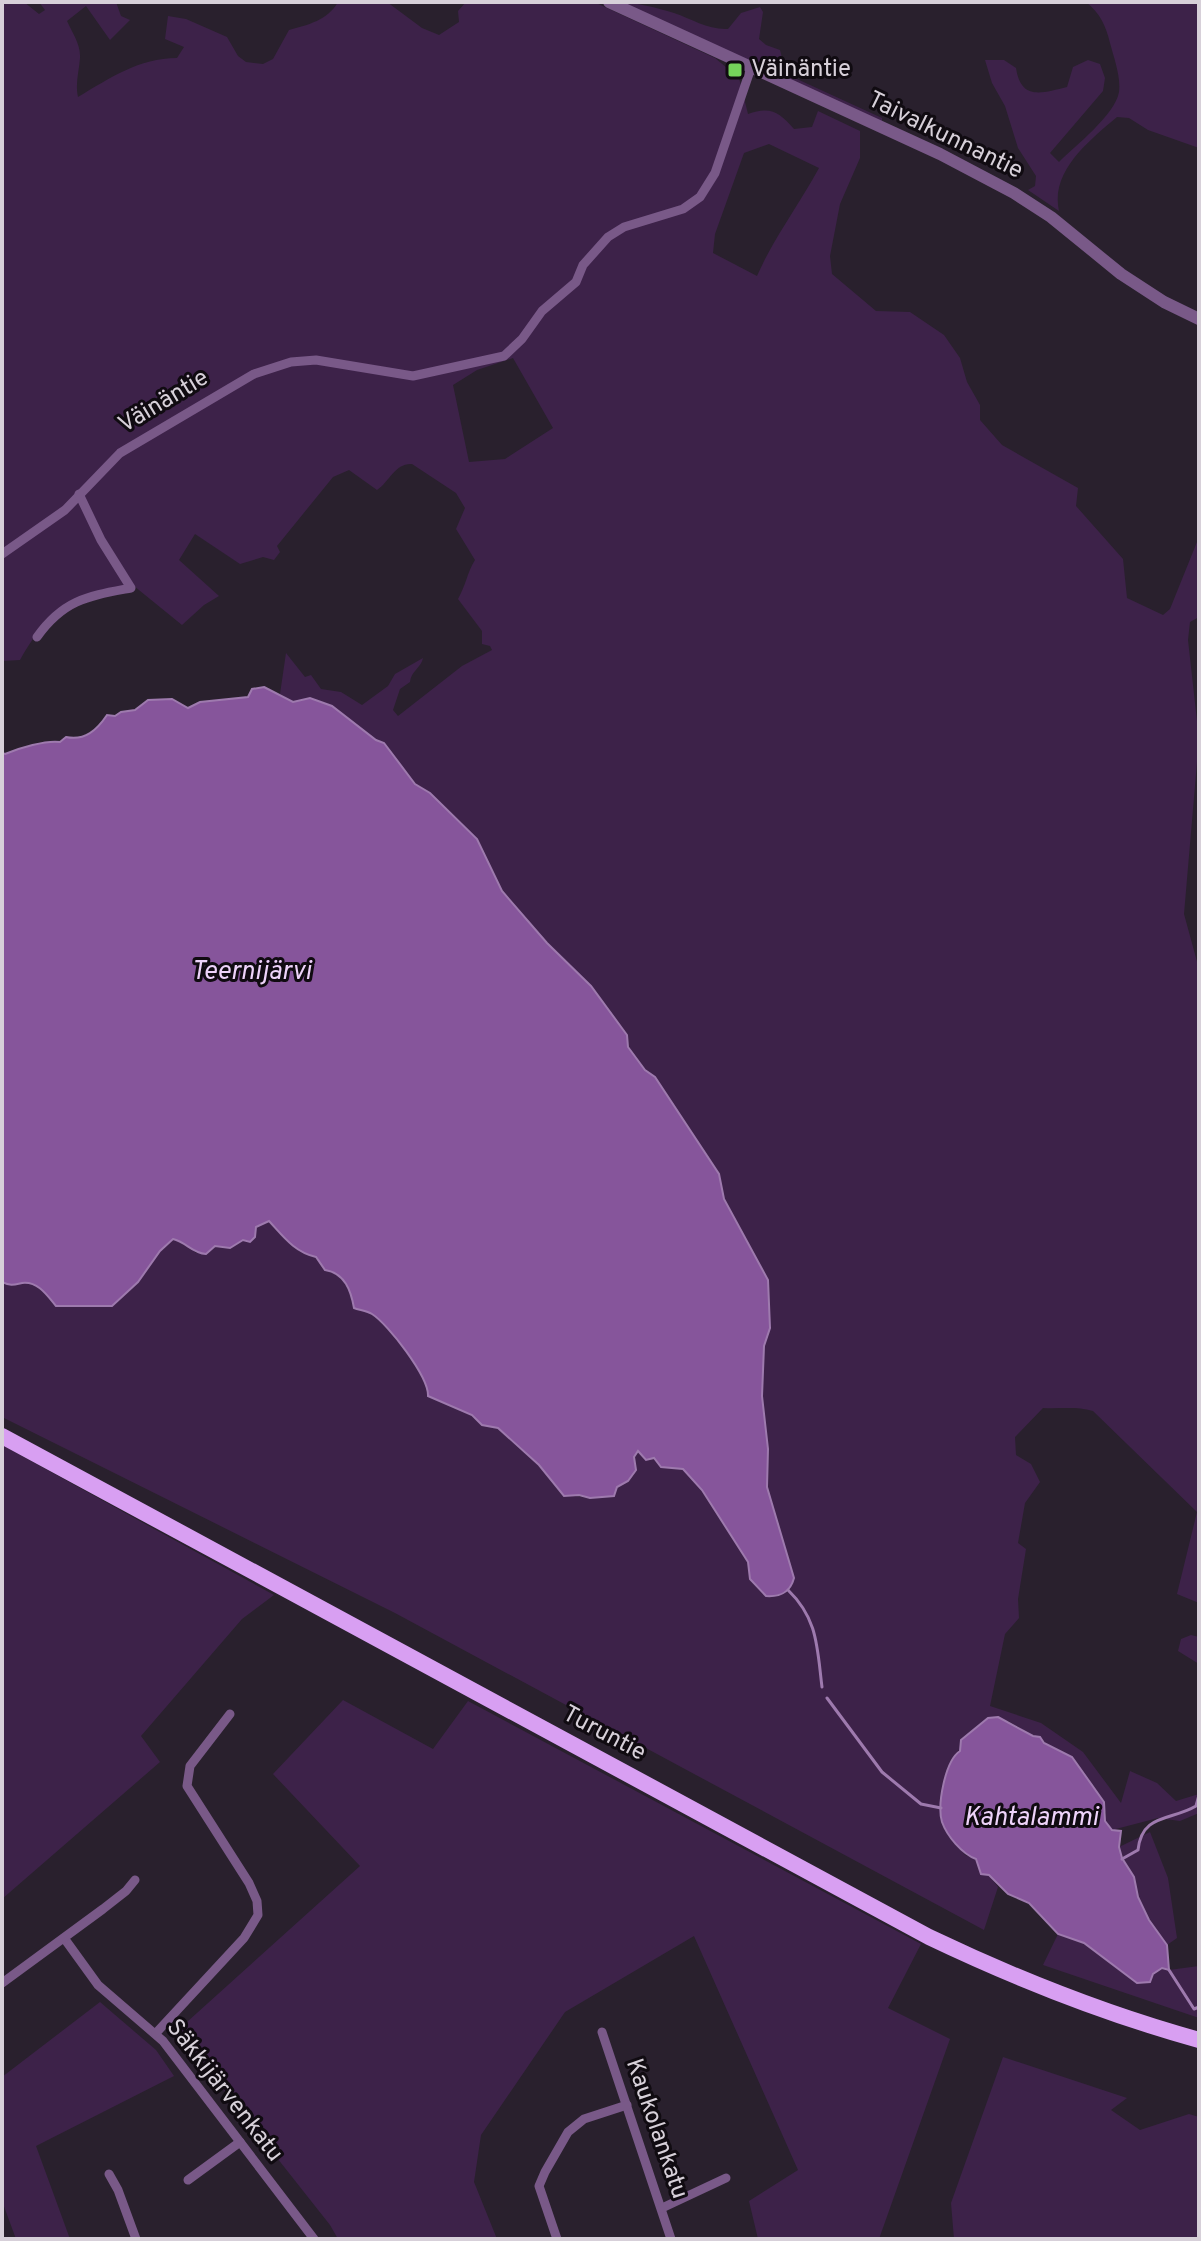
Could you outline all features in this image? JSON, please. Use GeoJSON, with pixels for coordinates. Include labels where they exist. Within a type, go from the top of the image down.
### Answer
{"type":"FeatureCollection","features":[{"type":"Feature","properties":{"kind":"highway","name":"Turuntie"},"geometry":{"type":"LineString","coordinates":[[2,1436],[929,1937],[1059,1994],[1199,2040]]}},
{"type":"Feature","properties":{"kind":"street","name":"Taivalkunnantie"},"geometry":{"type":"LineString","coordinates":[[609,2],[940,154],[1014,193],[1051,217],[1121,274],[1164,302],[1199,319]]}},
{"type":"Feature","properties":{"kind":"street","name":"Väinäntie"},"geometry":{"type":"LineString","coordinates":[[2,554],[65,510],[120,453],[254,374],[291,362],[316,360],[413,376],[504,356],[522,339],[542,311],[576,282],[594,249],[608,237],[624,227],[683,209],[700,197],[715,173],[751,68]]}},
{"type":"Feature","properties":{"kind":"street"},"geometry":{"type":"LineString","coordinates":[[37,637],[57,613],[79,600],[131,588],[101,540],[79,494]]}},
{"type":"Feature","properties":{"kind":"street"},"geometry":{"type":"LineString","coordinates":[[156,2033],[244,1938],[258,1915],[257,1901],[249,1883],[187,1786],[190,1766],[230,1714]]}},
{"type":"Feature","properties":{"kind":"street"},"geometry":{"type":"LineString","coordinates":[[2,1983],[126,1891],[135,1880]]}},
{"type":"Feature","properties":{"kind":"street","name":"Säkkijärvenkatu"},"geometry":{"type":"LineString","coordinates":[[64,1938],[98,1985],[156,2033],[314,2239]]}},
{"type":"Feature","properties":{"kind":"street","name":"Kaukolankatu"},"geometry":{"type":"LineString","coordinates":[[602,2032],[671,2239]]}},
{"type":"Feature","properties":{"kind":"street"},"geometry":{"type":"LineString","coordinates":[[557,2239],[539,2186],[545,2172],[568,2132],[584,2119],[627,2105]]}},
{"type":"Feature","properties":{"kind":"street"},"geometry":{"type":"LineString","coordinates":[[188,2180],[240,2142]]}},
{"type":"Feature","properties":{"kind":"street"},"geometry":{"type":"LineString","coordinates":[[109,2174],[136,2239]]}},
{"type":"Feature","properties":{"kind":"street"},"geometry":{"type":"LineString","coordinates":[[662,2208],[726,2178]]}},
{"type":"Feature","properties":{"kind":"shaded area"},"geometry":{"type":"Polygon","coordinates":[[[2,2],[24,2],[39,14],[45,10],[39,2],[116,2],[121,16],[130,20],[110,40],[86,6],[67,21],[80,53],[78,97],[137,65],[177,58],[184,47],[165,39],[168,16],[186,19],[227,37],[238,56],[246,62],[263,64],[273,59],[289,30],[323,17],[338,2],[387,2],[422,28],[439,35],[459,22],[458,11],[466,2],[594,2],[715,58],[739,78],[748,114],[774,112],[794,129],[812,127],[818,111],[860,131],[860,158],[840,204],[830,256],[832,274],[876,311],[910,312],[944,335],[960,358],[967,382],[980,405],[980,420],[1002,445],[1078,488],[1076,506],[1123,559],[1127,598],[1163,615],[1170,609],[1199,537],[1199,617],[1190,622],[1188,640],[1199,739],[1184,914],[1199,969],[1199,1603],[1177,1594],[1197,1512],[1093,1411],[1043,1408],[1015,1437],[1016,1455],[1031,1464],[1040,1482],[1025,1503],[1018,1543],[1026,1549],[1018,1599],[1019,1618],[1005,1634],[990,1706],[1041,1723],[1083,1752],[1121,1803],[1130,1771],[1157,1783],[1176,1801],[1199,1794],[1199,1813],[1180,1821],[1158,1818],[1112,1830],[1105,1821],[1106,1813],[1072,1757],[1008,1721],[960,1751],[941,1808],[942,1824],[965,1855],[976,1859],[998,1887],[984,1930],[395,1613],[2,1417],[2,1282],[10,1285],[33,1284],[56,1306],[138,1282],[160,1251],[173,1239],[183,1241],[196,1253],[215,1246],[230,1248],[255,1237],[256,1227],[269,1221],[290,1243],[316,1257],[325,1270],[342,1279],[349,1289],[354,1308],[370,1313],[388,1328],[422,1377],[429,1396],[472,1415],[482,1425],[498,1428],[539,1465],[564,1496],[591,1498],[610,1492],[636,1470],[634,1457],[638,1451],[654,1458],[661,1467],[683,1469],[702,1490],[748,1562],[750,1579],[794,1578],[767,1487],[768,1449],[762,1396],[764,1346],[770,1328],[768,1280],[724,1199],[719,1174],[655,1077],[645,1070],[627,1047],[627,1035],[591,986],[547,943],[502,891],[477,839],[430,793],[415,784],[384,743],[361,730],[333,707],[309,700],[293,702],[280,694],[286,653],[305,677],[311,675],[321,689],[341,692],[362,705],[388,686],[395,674],[423,658],[410,682],[400,689],[393,710],[398,716],[462,666],[492,650],[490,646],[482,644],[482,631],[458,599],[475,560],[456,529],[465,508],[456,493],[412,464],[401,466],[377,490],[349,470],[333,477],[277,546],[280,552],[274,560],[263,557],[240,564],[195,534],[179,560],[219,596],[182,625],[134,586],[65,605],[43,625],[20,660],[2,661],[2,2]],[[769,144],[744,153],[715,234],[713,253],[757,276],[819,168],[769,144]],[[513,358],[477,370],[453,385],[469,462],[505,459],[553,428],[513,358]]]}},
{"type":"Feature","properties":{"kind":"shaded area"},"geometry":{"type":"Polygon","coordinates":[[[618,2],[654,7],[721,29],[728,29],[741,13],[760,7],[763,12],[759,39],[780,50],[786,74],[882,118],[882,122],[618,2]]]}},
{"type":"Feature","properties":{"kind":"shaded area"},"geometry":{"type":"Polygon","coordinates":[[[1086,2],[1198,2],[1199,148],[1148,130],[1129,118],[1117,117],[1084,146],[1066,170],[1060,183],[1059,211],[1028,190],[1035,186],[1036,176],[1018,148],[1005,106],[992,83],[985,60],[1004,60],[1016,68],[1023,86],[1034,92],[1067,87],[1073,67],[1088,60],[1100,64],[1105,78],[1103,91],[1050,153],[1059,162],[1102,120],[1119,92],[1118,74],[1107,31],[1099,15],[1086,2]]]}},
{"type":"Feature","properties":{"kind":"shaded area"},"geometry":{"type":"Polygon","coordinates":[[[2,1445],[274,1595],[242,1619],[141,1736],[160,1762],[2,1899],[2,1445]]]}},
{"type":"Feature","properties":{"kind":"shaded area"},"geometry":{"type":"Polygon","coordinates":[[[1191,1635],[1199,1637],[1199,1664],[1178,1651],[1181,1639],[1191,1635]]]}},
{"type":"Feature","properties":{"kind":"shaded area"},"geometry":{"type":"Polygon","coordinates":[[[343,1700],[433,1749],[468,1701],[921,1944],[888,2008],[950,2039],[879,2239],[758,2239],[749,2201],[798,2170],[694,1936],[565,2012],[481,2135],[474,2182],[497,2239],[338,2239],[177,2031],[360,1866],[273,1774],[343,1700]]]}},
{"type":"Feature","properties":{"kind":"shaded area"},"geometry":{"type":"Polygon","coordinates":[[[1150,1832],[1168,1878],[1177,1938],[1167,1945],[1149,1920],[1138,1897],[1134,1877],[1122,1859],[1119,1847],[1150,1832]]]}},
{"type":"Feature","properties":{"kind":"shaded area"},"geometry":{"type":"Polygon","coordinates":[[[1058,1934],[1084,1943],[1137,1983],[1162,1968],[1199,1966],[1199,2018],[1043,1965],[1058,1934]]]}},
{"type":"Feature","properties":{"kind":"shaded area"},"geometry":{"type":"Polygon","coordinates":[[[100,2002],[156,2050],[174,2076],[36,2146],[70,2239],[16,2239],[2,2201],[2,2077],[100,2002]]]}},
{"type":"Feature","properties":{"kind":"shaded area"},"geometry":{"type":"Polygon","coordinates":[[[1003,2057],[1127,2098],[1111,2110],[1140,2130],[1189,2114],[1199,2117],[1199,2239],[954,2239],[951,2203],[1003,2057]]]}},
{"type":"Feature","properties":{"kind":"water","name":"Teernijärvi"},"geometry":{"type":"Polygon","coordinates":[[[264,687],[293,702],[310,698],[332,706],[384,743],[415,784],[430,793],[477,839],[502,891],[547,943],[591,986],[627,1035],[628,1047],[645,1070],[655,1077],[719,1174],[724,1199],[768,1280],[770,1328],[764,1346],[762,1396],[768,1449],[767,1487],[794,1578],[784,1593],[766,1596],[750,1579],[748,1562],[702,1490],[683,1469],[661,1467],[654,1458],[646,1460],[638,1451],[634,1457],[636,1470],[628,1481],[617,1487],[614,1496],[564,1496],[539,1465],[498,1428],[482,1425],[472,1415],[428,1396],[427,1387],[415,1364],[388,1328],[372,1314],[354,1308],[349,1289],[342,1279],[325,1270],[316,1257],[295,1247],[269,1221],[256,1227],[255,1237],[250,1242],[243,1240],[230,1248],[215,1246],[206,1254],[173,1239],[160,1251],[138,1282],[112,1306],[56,1306],[33,1284],[10,1285],[2,1282],[2,753],[40,743],[60,742],[66,737],[85,736],[95,730],[107,715],[135,710],[148,700],[172,699],[188,708],[200,702],[248,697],[252,689],[264,687]]]}},
{"type":"Feature","properties":{"kind":"water","name":"Kahtalammi"},"geometry":{"type":"Polygon","coordinates":[[[998,1717],[1072,1757],[1104,1802],[1105,1821],[1112,1830],[1121,1831],[1119,1847],[1122,1858],[1134,1877],[1138,1897],[1149,1920],[1167,1945],[1169,1970],[1162,1968],[1153,1974],[1150,1982],[1137,1983],[1084,1943],[1058,1934],[1029,1903],[1008,1894],[989,1875],[981,1874],[976,1859],[960,1849],[947,1833],[942,1822],[941,1805],[950,1764],[960,1751],[961,1740],[988,1718],[998,1717]]]}},
{"type":"Feature","properties":{"kind":"waterway"},"geometry":{"type":"LineString","coordinates":[[788,1590],[811,1623],[822,1687]]}},
{"type":"Feature","properties":{"kind":"waterway"},"geometry":{"type":"LineString","coordinates":[[827,1698],[882,1772],[921,1804],[941,1808]]}},
{"type":"Feature","properties":{"kind":"waterway"},"geometry":{"type":"LineString","coordinates":[[1122,1859],[1138,1850],[1145,1830],[1152,1824],[1196,1806],[1199,1795]]}},
{"type":"Feature","properties":{"kind":"waterway"},"geometry":{"type":"LineString","coordinates":[[1169,1970],[1194,2009],[1199,2007]]}},
{"type":"Feature","properties":{"kind":"place","name":"Väinäntie"},"geometry":{"type":"Point","coordinates":[735,70]}}]}
